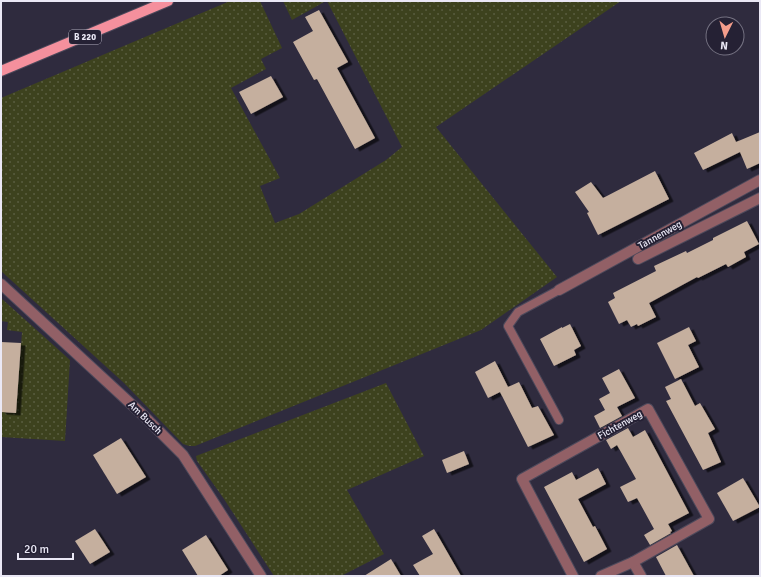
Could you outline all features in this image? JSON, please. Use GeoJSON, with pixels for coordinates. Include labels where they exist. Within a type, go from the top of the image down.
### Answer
{"type":"FeatureCollection","features":[{"type":"Feature","properties":{"kind":"main road","name":"B 220"},"geometry":{"type":"LineString","coordinates":[[1,71],[168,1]]}},
{"type":"Feature","properties":{"kind":"street","name":"Tannenweg"},"geometry":{"type":"LineString","coordinates":[[559,290],[760,180]]}},
{"type":"Feature","properties":{"kind":"street","name":"Tannenweg"},"geometry":{"type":"LineString","coordinates":[[638,259],[760,198]]}},
{"type":"Feature","properties":{"kind":"street","name":"Am Busch"},"geometry":{"type":"LineString","coordinates":[[1,284],[182,454],[261,576]]}},
{"type":"Feature","properties":{"kind":"street","name":"Fichtenweg"},"geometry":{"type":"LineString","coordinates":[[573,576],[522,479],[648,409],[709,519],[633,562],[601,576]]}},
{"type":"Feature","properties":{"kind":"street"},"geometry":{"type":"LineString","coordinates":[[633,562],[640,576]]}},
{"type":"Feature","properties":{"kind":"lane"},"geometry":{"type":"LineString","coordinates":[[559,290],[518,312],[508,326],[560,420]]}},
{"type":"Feature","properties":{"kind":"green space"},"geometry":{"type":"Polygon","coordinates":[[[230,1],[260,1],[282,48],[261,59],[266,69],[231,88],[280,178],[260,186],[275,223],[299,214],[386,160],[402,147],[327,1],[621,1],[436,127],[557,277],[481,330],[195,446],[189,446],[183,444],[124,383],[1,271],[1,98],[230,1]]]}},
{"type":"Feature","properties":{"kind":"green space"},"geometry":{"type":"Polygon","coordinates":[[[283,1],[326,1],[292,20],[283,1]]]}},
{"type":"Feature","properties":{"kind":"green space"},"geometry":{"type":"Polygon","coordinates":[[[1,298],[70,360],[65,441],[1,437],[1,412],[16,413],[22,332],[7,330],[8,322],[1,321],[1,298]]]}},
{"type":"Feature","properties":{"kind":"green space"},"geometry":{"type":"Polygon","coordinates":[[[386,383],[424,456],[347,490],[384,554],[341,576],[274,576],[224,499],[197,461],[196,456],[386,383]]]}},
{"type":"Feature","properties":{"kind":"building"},"geometry":{"type":"Polygon","coordinates":[[[319,10],[348,62],[337,68],[375,138],[355,149],[317,79],[314,80],[293,42],[313,31],[305,17],[319,10]]]}},
{"type":"Feature","properties":{"kind":"building"},"geometry":{"type":"Polygon","coordinates":[[[271,76],[283,97],[251,114],[239,92],[271,76]]]}},
{"type":"Feature","properties":{"kind":"building"},"geometry":{"type":"Polygon","coordinates":[[[760,132],[760,163],[747,169],[740,152],[703,170],[694,153],[732,133],[736,142],[760,132]]]}},
{"type":"Feature","properties":{"kind":"building"},"geometry":{"type":"Polygon","coordinates":[[[655,171],[669,199],[598,235],[587,213],[589,212],[575,192],[591,182],[603,198],[655,171]]]}},
{"type":"Feature","properties":{"kind":"building"},"geometry":{"type":"Polygon","coordinates":[[[747,221],[759,244],[744,252],[746,257],[728,267],[726,264],[698,278],[697,277],[649,303],[656,317],[638,326],[637,324],[631,327],[627,320],[619,324],[608,302],[615,298],[613,293],[656,271],[654,266],[686,251],[687,253],[747,221]]]}},
{"type":"Feature","properties":{"kind":"building"},"geometry":{"type":"Polygon","coordinates":[[[570,324],[581,346],[574,350],[576,355],[554,366],[540,339],[570,324]]]}},
{"type":"Feature","properties":{"kind":"building"},"geometry":{"type":"Polygon","coordinates":[[[689,327],[696,341],[688,345],[699,367],[675,379],[657,343],[689,327]]]}},
{"type":"Feature","properties":{"kind":"building"},"geometry":{"type":"Polygon","coordinates":[[[1,342],[21,343],[16,413],[1,412],[1,342]]]}},
{"type":"Feature","properties":{"kind":"building"},"geometry":{"type":"Polygon","coordinates":[[[495,361],[508,387],[519,382],[532,408],[538,406],[554,435],[528,447],[500,392],[488,398],[475,372],[495,361]]]}},
{"type":"Feature","properties":{"kind":"building"},"geometry":{"type":"Polygon","coordinates":[[[619,369],[635,398],[617,407],[622,416],[600,428],[594,416],[605,410],[599,399],[610,393],[602,378],[619,369]]]}},
{"type":"Feature","properties":{"kind":"building"},"geometry":{"type":"Polygon","coordinates":[[[681,379],[695,406],[700,403],[715,429],[708,433],[721,462],[703,470],[666,401],[671,399],[665,387],[681,379]]]}},
{"type":"Feature","properties":{"kind":"building"},"geometry":{"type":"Polygon","coordinates":[[[628,428],[633,437],[645,430],[689,513],[668,524],[672,531],[670,532],[671,533],[650,545],[644,535],[654,529],[637,498],[628,502],[620,487],[636,479],[617,445],[611,449],[606,440],[628,428]]]}},
{"type":"Feature","properties":{"kind":"building"},"geometry":{"type":"Polygon","coordinates":[[[121,438],[146,477],[117,494],[93,455],[121,438]]]}},
{"type":"Feature","properties":{"kind":"building"},"geometry":{"type":"Polygon","coordinates":[[[464,451],[469,464],[447,473],[442,460],[464,451]]]}},
{"type":"Feature","properties":{"kind":"building"},"geometry":{"type":"Polygon","coordinates":[[[598,468],[606,484],[578,499],[607,549],[584,562],[544,487],[572,472],[576,480],[598,468]]]}},
{"type":"Feature","properties":{"kind":"building"},"geometry":{"type":"Polygon","coordinates":[[[743,478],[760,507],[733,521],[717,493],[743,478]]]}},
{"type":"Feature","properties":{"kind":"building"},"geometry":{"type":"Polygon","coordinates":[[[95,529],[110,552],[90,564],[75,541],[95,529]]]}},
{"type":"Feature","properties":{"kind":"building"},"geometry":{"type":"Polygon","coordinates":[[[434,529],[461,576],[420,576],[413,565],[433,554],[422,536],[434,529]]]}},
{"type":"Feature","properties":{"kind":"building"},"geometry":{"type":"Polygon","coordinates":[[[206,535],[228,570],[219,576],[198,576],[182,550],[206,535]]]}},
{"type":"Feature","properties":{"kind":"building"},"geometry":{"type":"Polygon","coordinates":[[[677,545],[694,576],[666,576],[656,557],[677,545]]]}},
{"type":"Feature","properties":{"kind":"building"},"geometry":{"type":"Polygon","coordinates":[[[391,559],[401,576],[364,576],[391,559]]]}}]}
